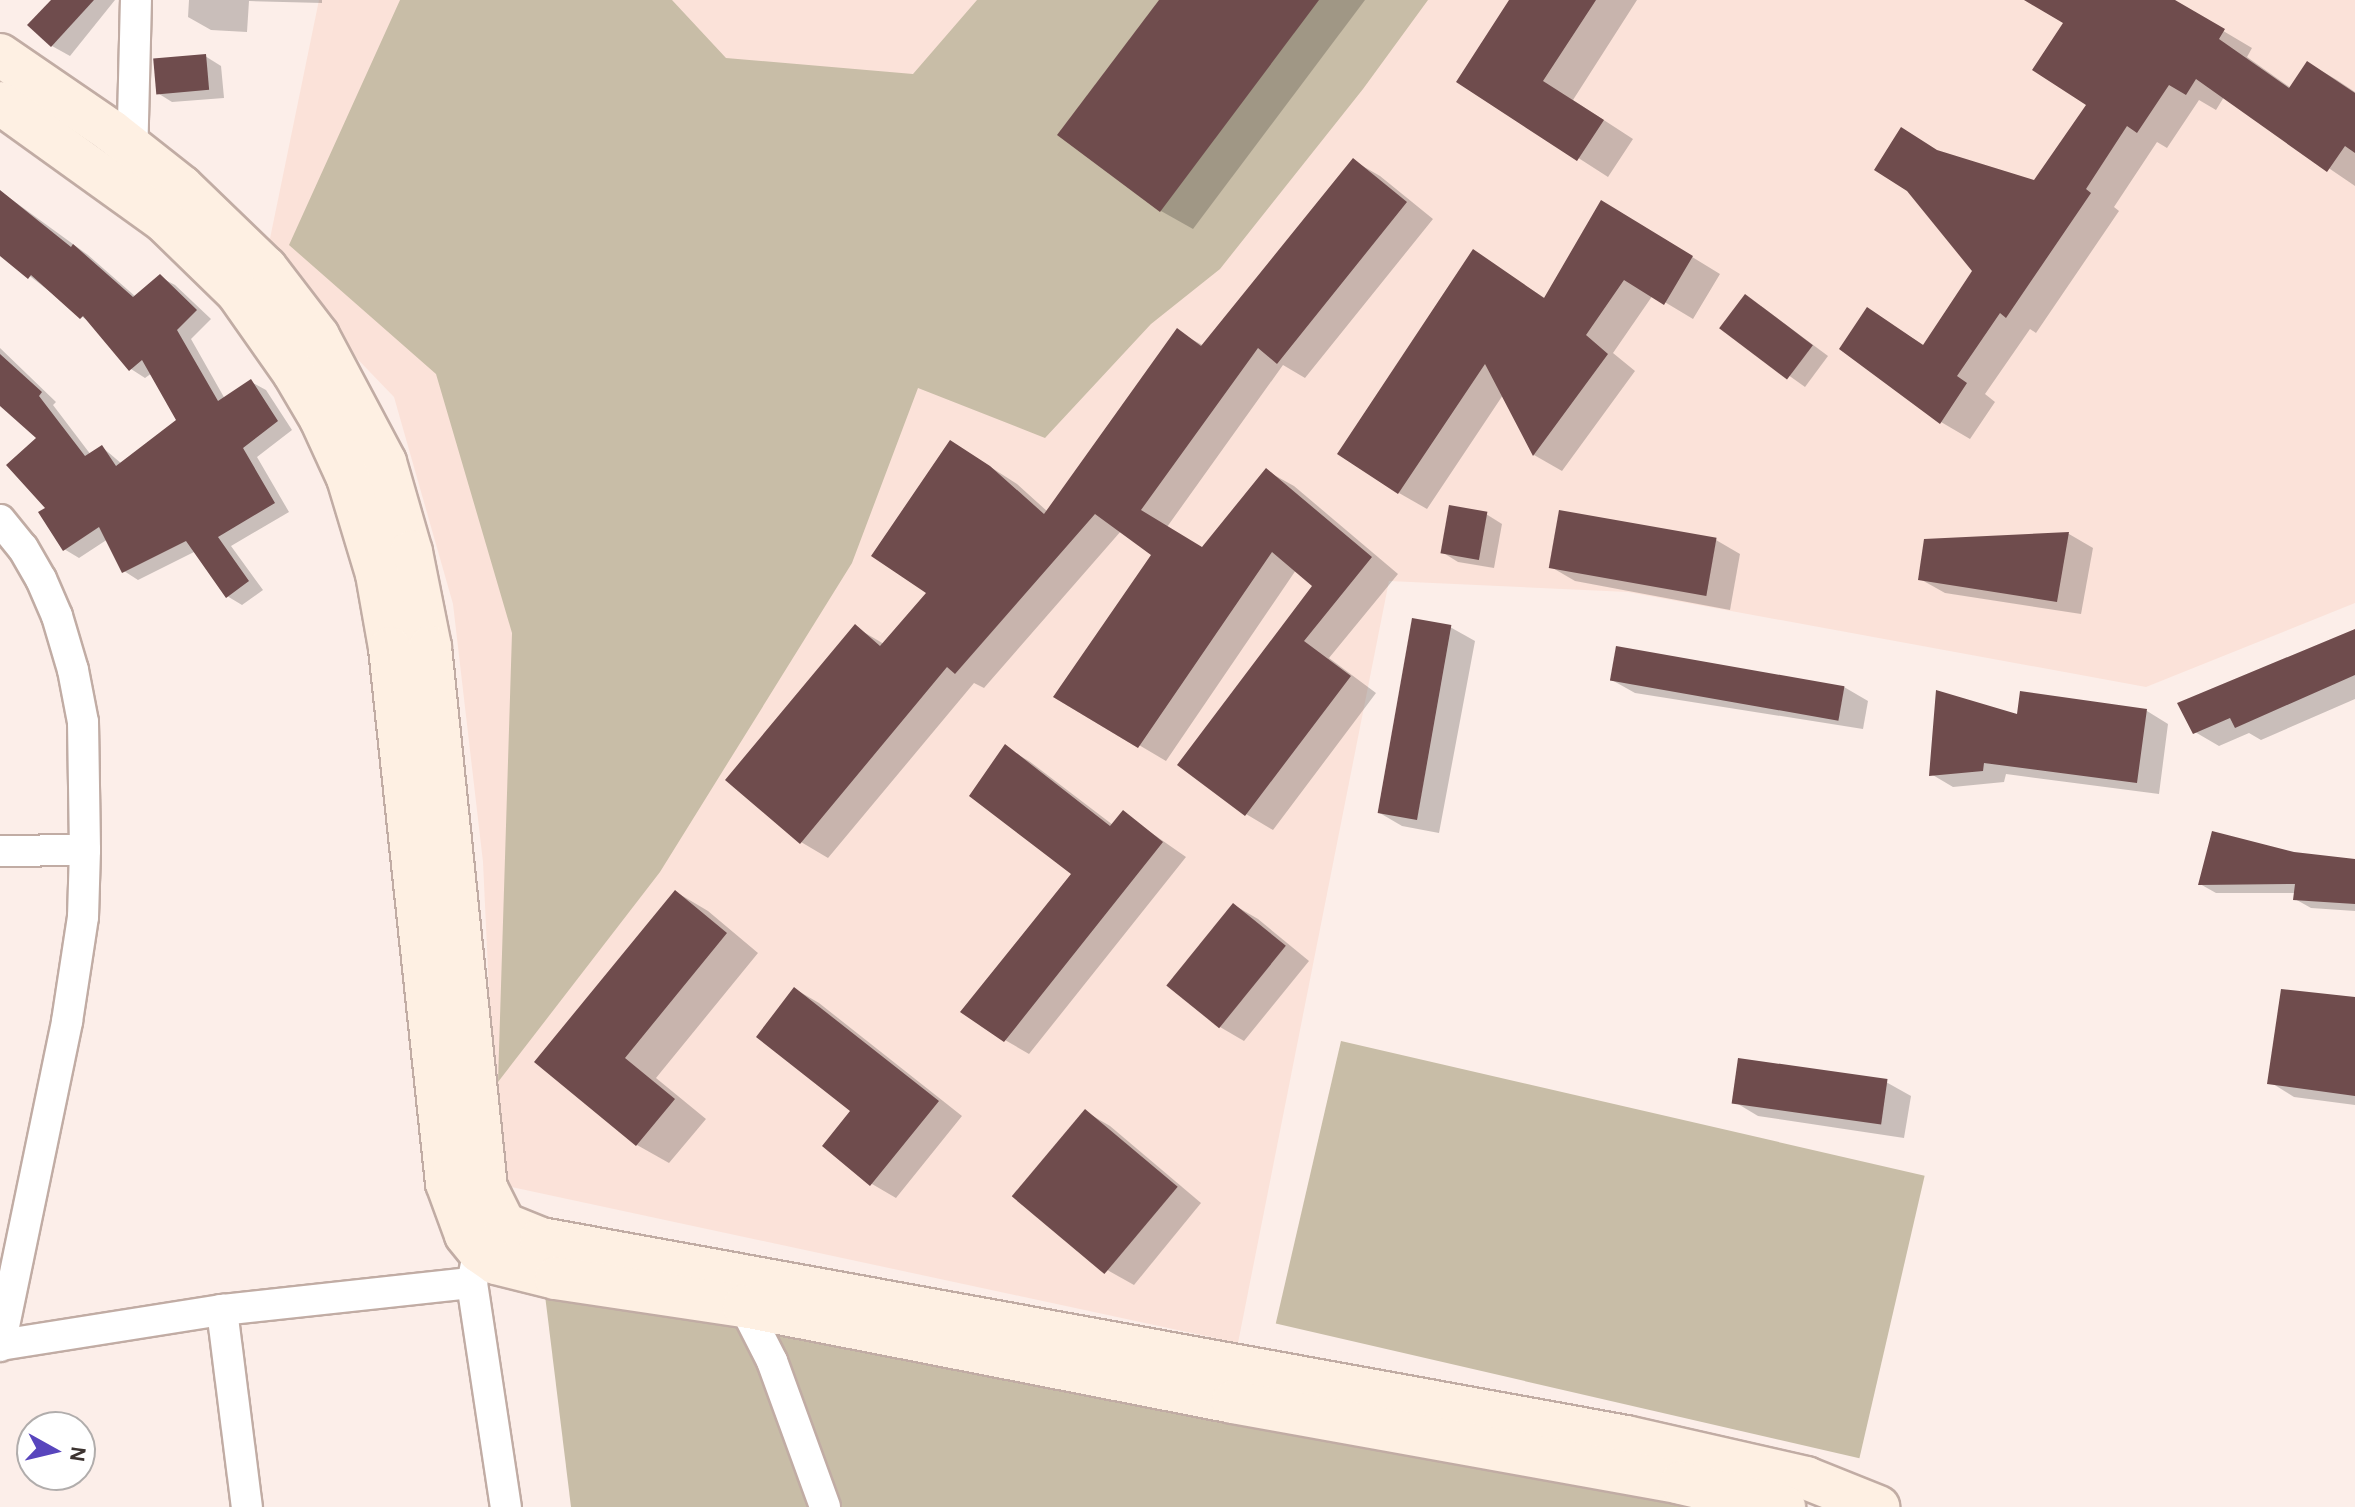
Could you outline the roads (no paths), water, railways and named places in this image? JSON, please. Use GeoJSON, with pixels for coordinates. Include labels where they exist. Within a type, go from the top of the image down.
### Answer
{"type":"FeatureCollection","features":[{"type":"Feature","properties":{"kind":"main road"},"geometry":{"type":"LineString","coordinates":[[0,55],[135,150],[205,206],[266,268],[318,336],[385,462],[411,552],[430,647],[486,1188],[504,1224],[541,1239],[1626,1437],[1806,1478],[1878,1507]]}},
{"type":"Feature","properties":{"kind":"main road"},"geometry":{"type":"LineString","coordinates":[[0,103],[126,191],[205,258],[263,326],[321,419],[348,478],[364,525],[390,648],[447,1183],[476,1267],[496,1263],[520,1271],[744,1306],[1233,1402],[1666,1480],[1784,1507]]}},
{"type":"Feature","properties":{"kind":"street"},"geometry":{"type":"LineString","coordinates":[[126,191],[135,150],[136,0]]}},
{"type":"Feature","properties":{"kind":"street"},"geometry":{"type":"LineString","coordinates":[[0,520],[23,548],[41,579],[57,616],[73,670],[83,722],[85,850],[83,917],[67,1022],[0,1346],[476,1267],[506,1507]]}},
{"type":"Feature","properties":{"kind":"street"},"geometry":{"type":"LineString","coordinates":[[0,851],[85,850]]}},
{"type":"Feature","properties":{"kind":"street"},"geometry":{"type":"LineString","coordinates":[[744,1306],[772,1361],[825,1507]]}},
{"type":"Feature","properties":{"kind":"street"},"geometry":{"type":"LineString","coordinates":[[222,1310],[247,1507]]}}]}
